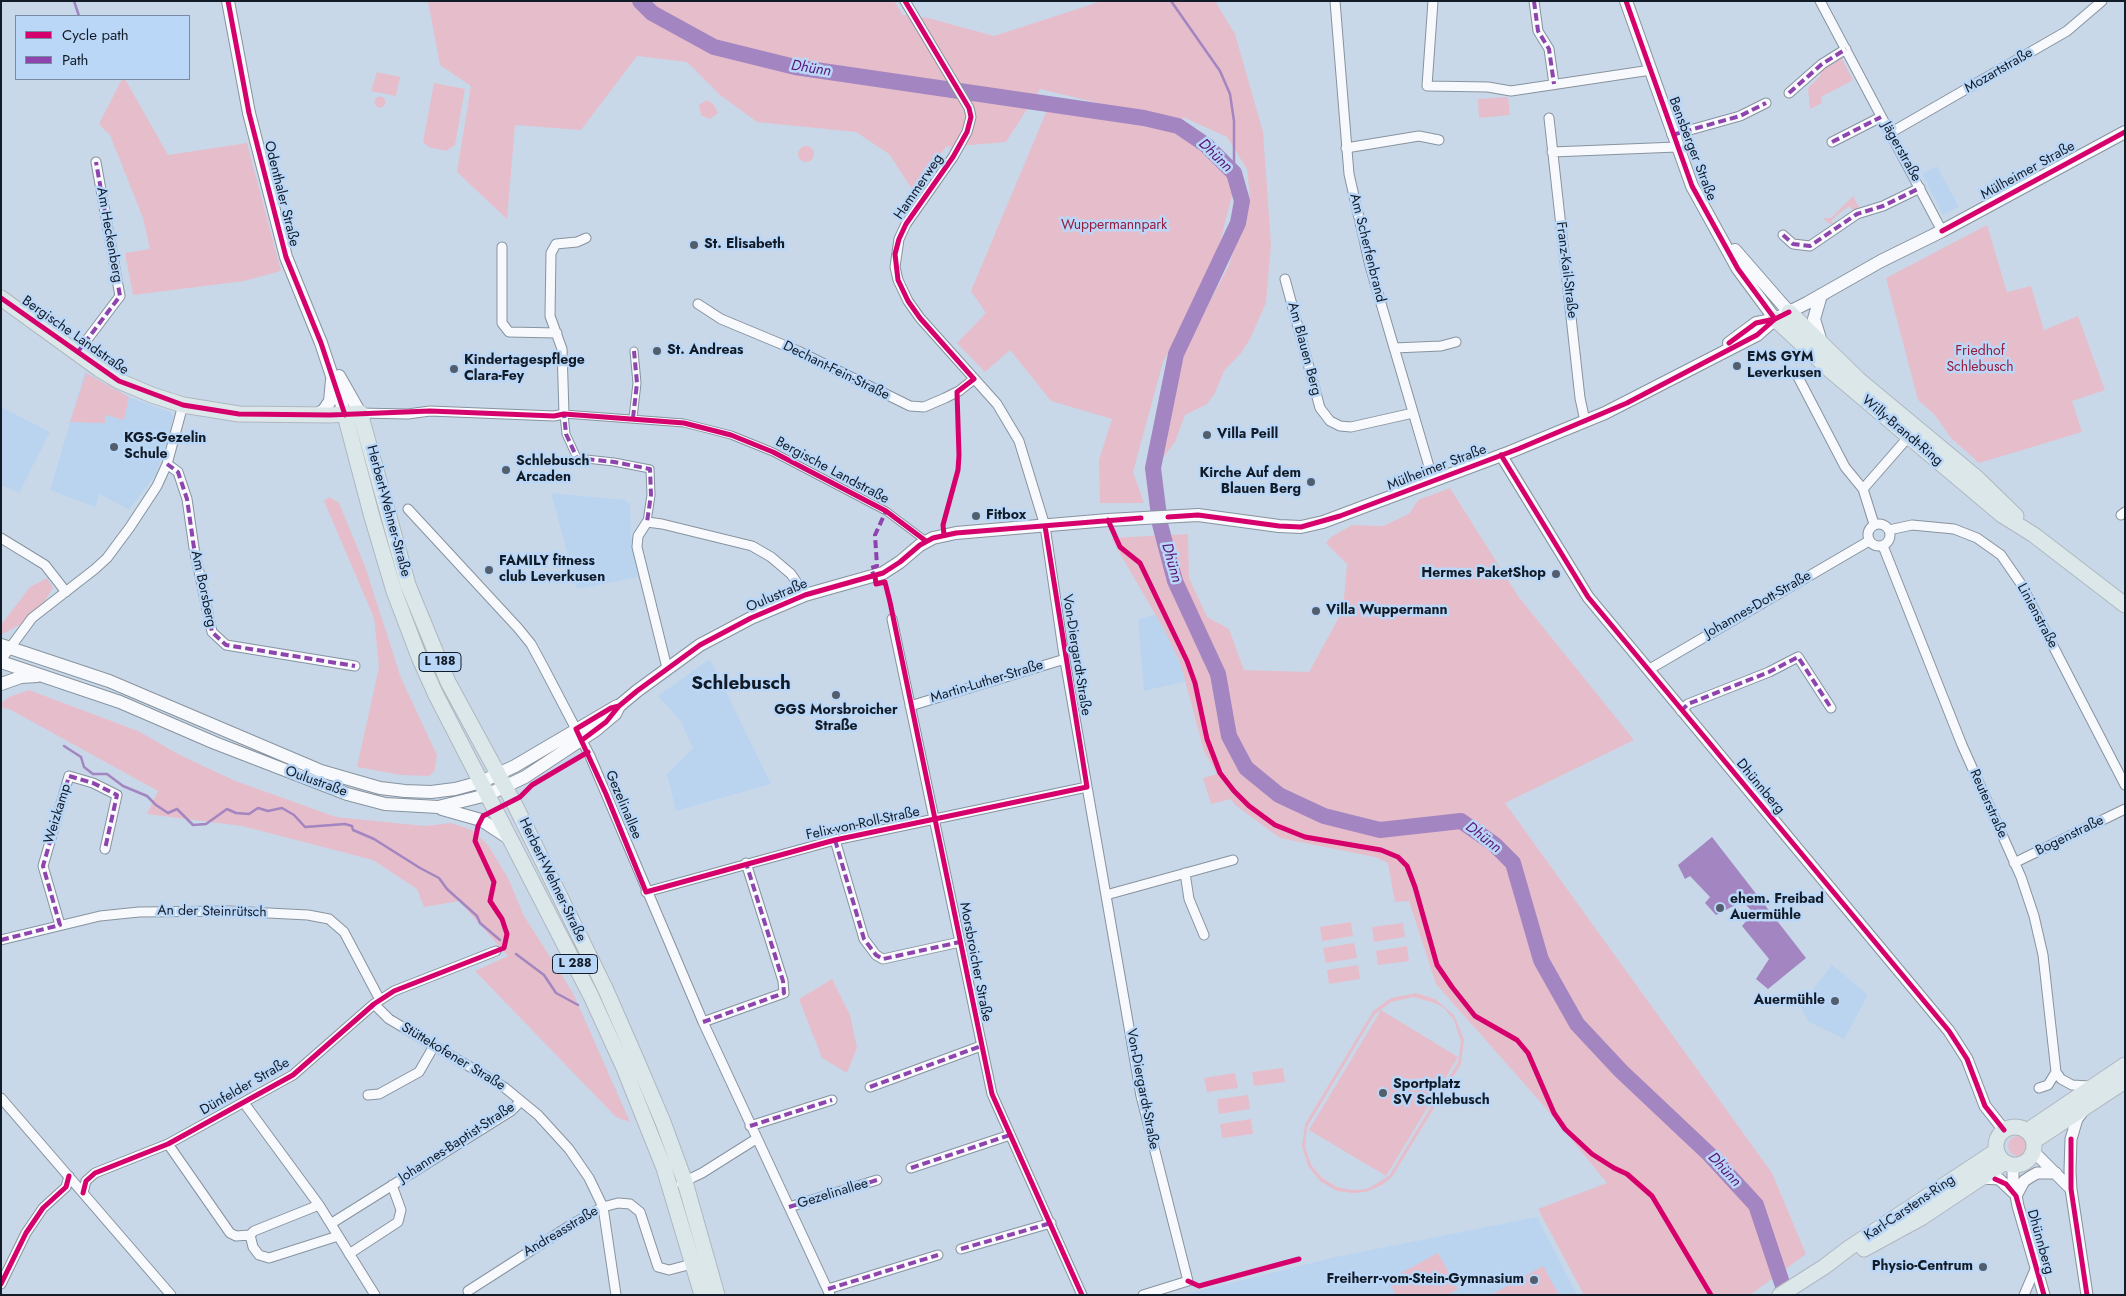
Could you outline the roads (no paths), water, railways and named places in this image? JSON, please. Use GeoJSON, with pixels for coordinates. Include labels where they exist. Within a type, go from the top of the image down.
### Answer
{"type":"FeatureCollection","features":[{"type":"Feature","properties":{"kind":"main road","name":"Odenthaler Straße"},"geometry":{"type":"LineString","coordinates":[[228,1],[249,113],[286,257],[321,343],[353,414]]}},
{"type":"Feature","properties":{"kind":"main road","name":"Bensberger Straße"},"geometry":{"type":"LineString","coordinates":[[1626,1],[1672,135],[1692,186],[1738,269],[1782,315]]}},
{"type":"Feature","properties":{"kind":"main road","name":"Mülheimer Straße"},"geometry":{"type":"LineString","coordinates":[[1045,526],[1198,515],[1279,526],[1302,527],[1340,516],[1501,455],[1627,403],[1698,364],[1757,335],[1782,315],[1880,261],[1942,231],[2125,132]]}},
{"type":"Feature","properties":{"kind":"main road"},"geometry":{"type":"LineString","coordinates":[[1821,295],[1814,319],[1822,344]]}},
{"type":"Feature","properties":{"kind":"main road","name":"Bergische Landstraße"},"geometry":{"type":"LineString","coordinates":[[1,298],[76,353],[119,381],[140,391],[183,405],[239,414],[353,414]]}},
{"type":"Feature","properties":{"kind":"main road","name":"Willy-Brandt-Ring"},"geometry":{"type":"LineString","coordinates":[[1782,315],[1822,344],[1913,433],[2002,515],[2034,535],[2125,606]]}},
{"type":"Feature","properties":{"kind":"main road","name":"Willy-Brandt-Ring"},"geometry":{"type":"LineString","coordinates":[[1782,315],[1825,366],[1913,433]]}},
{"type":"Feature","properties":{"kind":"main road","name":"Odenthaler Straße"},"geometry":{"type":"LineString","coordinates":[[321,343],[332,375],[353,414]]}},
{"type":"Feature","properties":{"kind":"main road"},"geometry":{"type":"LineString","coordinates":[[332,375],[330,401],[324,410],[316,415],[344,432],[353,446]]}},
{"type":"Feature","properties":{"kind":"main road","name":"Herbert-Wehner-Straße"},"geometry":{"type":"LineString","coordinates":[[353,414],[353,446],[392,583],[413,641],[435,693],[591,996],[653,1137],[702,1295]]}},
{"type":"Feature","properties":{"kind":"main road","name":"Herbert-Wehner-Straße"},"geometry":{"type":"LineString","coordinates":[[353,414],[408,585],[448,682],[502,781],[605,988],[664,1122],[685,1182],[717,1295]]}},
{"type":"Feature","properties":{"kind":"main road"},"geometry":{"type":"LineString","coordinates":[[926,541],[956,533],[1045,526]]}},
{"type":"Feature","properties":{"kind":"main road","name":"Oulustraße"},"geometry":{"type":"LineString","coordinates":[[1,661],[120,702],[225,747],[348,794],[404,806],[438,807],[502,781],[579,734],[611,708],[619,706],[700,645],[751,618],[805,595],[883,573],[926,541]]}},
{"type":"Feature","properties":{"kind":"main road","name":"Oulustraße"},"geometry":{"type":"LineString","coordinates":[[5,645],[110,681],[321,771],[353,781],[380,788],[431,792],[456,789],[484,789]]}},
{"type":"Feature","properties":{"kind":"main road"},"geometry":{"type":"LineString","coordinates":[[1,684],[21,677],[44,675]]}},
{"type":"Feature","properties":{"kind":"main road"},"geometry":{"type":"LineString","coordinates":[[438,807],[481,820],[511,840]]}},
{"type":"Feature","properties":{"kind":"main road"},"geometry":{"type":"LineString","coordinates":[[2005,1159],[2022,1164],[2029,1159],[2032,1141],[2092,1086],[2125,1065]]}},
{"type":"Feature","properties":{"kind":"main road"},"geometry":{"type":"LineString","coordinates":[[2032,1141],[2125,1081]]}},
{"type":"Feature","properties":{"kind":"main road"},"geometry":{"type":"LineString","coordinates":[[2004,1130],[2011,1127],[2020,1127],[2032,1141]]}},
{"type":"Feature","properties":{"kind":"main road","name":"Dhünnberg"},"geometry":{"type":"LineString","coordinates":[[2004,1130],[1996,1143],[2005,1159]]}},
{"type":"Feature","properties":{"kind":"main road","name":"Karl-Carstens-Ring"},"geometry":{"type":"LineString","coordinates":[[1824,1267],[1921,1218],[1981,1178],[2005,1159]]}},
{"type":"Feature","properties":{"kind":"main road","name":"Karl-Carstens-Ring"},"geometry":{"type":"LineString","coordinates":[[1780,1295],[1850,1248],[2005,1159]]}},
{"type":"Feature","properties":{"kind":"street","name":"Hammerweg"},"geometry":{"type":"LineString","coordinates":[[905,1],[969,108],[971,116],[967,132],[953,157],[906,224],[899,239],[895,267],[898,280],[908,301],[920,318],[997,404],[1019,441],[1045,526]]}},
{"type":"Feature","properties":{"kind":"street","name":"Am Scherfenbrand"},"geometry":{"type":"LineString","coordinates":[[1335,1],[1348,174],[1370,266],[1433,480]]}},
{"type":"Feature","properties":{"kind":"street"},"geometry":{"type":"LineString","coordinates":[[1434,1],[1427,86],[1488,87],[1511,91],[1651,70]]}},
{"type":"Feature","properties":{"kind":"street"},"geometry":{"type":"LineString","coordinates":[[1534,1],[1538,31],[1549,49],[1554,84]]}},
{"type":"Feature","properties":{"kind":"street","name":"Jägerstraße"},"geometry":{"type":"LineString","coordinates":[[1820,1],[1942,231]]}},
{"type":"Feature","properties":{"kind":"street","name":"Mozartstraße"},"geometry":{"type":"LineString","coordinates":[[1890,133],[2067,31],[2102,1]]}},
{"type":"Feature","properties":{"kind":"street"},"geometry":{"type":"LineString","coordinates":[[1789,93],[1822,64],[1846,49]]}},
{"type":"Feature","properties":{"kind":"street"},"geometry":{"type":"LineString","coordinates":[[1672,135],[1740,116],[1766,103]]}},
{"type":"Feature","properties":{"kind":"street","name":"Jägerstraße"},"geometry":{"type":"LineString","coordinates":[[1832,142],[1881,116]]}},
{"type":"Feature","properties":{"kind":"street","name":"Franz-Kail-Straße"},"geometry":{"type":"LineString","coordinates":[[1549,118],[1580,398],[1585,421]]}},
{"type":"Feature","properties":{"kind":"street"},"geometry":{"type":"LineString","coordinates":[[1346,148],[1419,136],[1439,140]]}},
{"type":"Feature","properties":{"kind":"street"},"geometry":{"type":"LineString","coordinates":[[1552,152],[1677,147]]}},
{"type":"Feature","properties":{"kind":"street","name":"Am Heckenberg"},"geometry":{"type":"LineString","coordinates":[[76,353],[120,296],[96,162]]}},
{"type":"Feature","properties":{"kind":"street","name":"Jägerstraße"},"geometry":{"type":"LineString","coordinates":[[1782,235],[1793,244],[1810,246],[1857,214],[1883,206],[1920,188]]}},
{"type":"Feature","properties":{"kind":"street"},"geometry":{"type":"LineString","coordinates":[[586,238],[577,242],[556,244],[551,253],[550,316],[562,349],[566,434],[576,458],[614,462],[650,469],[651,495],[647,522],[638,536],[637,547],[667,668]]}},
{"type":"Feature","properties":{"kind":"street"},"geometry":{"type":"LineString","coordinates":[[502,247],[502,322],[509,332],[557,333]]}},
{"type":"Feature","properties":{"kind":"street","name":"Am Blauen Berg"},"geometry":{"type":"LineString","coordinates":[[1285,279],[1320,408],[1330,421],[1340,426],[1350,427],[1412,413]]}},
{"type":"Feature","properties":{"kind":"street","name":"Dechant-Fein-Straße"},"geometry":{"type":"LineString","coordinates":[[698,304],[721,319],[798,351],[910,406],[924,407],[959,391],[974,379]]}},
{"type":"Feature","properties":{"kind":"street"},"geometry":{"type":"LineString","coordinates":[[1394,348],[1441,346],[1456,342]]}},
{"type":"Feature","properties":{"kind":"street"},"geometry":{"type":"LineString","coordinates":[[633,418],[636,383],[634,351]]}},
{"type":"Feature","properties":{"kind":"street"},"geometry":{"type":"LineString","coordinates":[[1797,375],[1845,467],[1863,489],[1874,524]]}},
{"type":"Feature","properties":{"kind":"street"},"geometry":{"type":"LineString","coordinates":[[1,661],[5,645],[32,618],[107,558],[149,499],[167,464],[183,405]]}},
{"type":"Feature","properties":{"kind":"street","name":"Bergische Landstraße"},"geometry":{"type":"LineString","coordinates":[[353,414],[408,414],[430,411],[554,416],[564,414],[684,423],[731,434],[767,449],[886,511],[926,541]]}},
{"type":"Feature","properties":{"kind":"street"},"geometry":{"type":"LineString","coordinates":[[1863,489],[1913,433]]}},
{"type":"Feature","properties":{"kind":"street","name":"Dhünnberg"},"geometry":{"type":"LineString","coordinates":[[1501,455],[1578,583],[1681,711],[1949,1031],[1967,1059],[1985,1106],[2004,1130]]}},
{"type":"Feature","properties":{"kind":"street","name":"Am Borsberg"},"geometry":{"type":"LineString","coordinates":[[167,464],[178,472],[187,499],[194,548],[212,632],[226,645],[355,666]]}},
{"type":"Feature","properties":{"kind":"street","name":"Gezelinallee"},"geometry":{"type":"LineString","coordinates":[[408,509],[532,644],[579,734],[703,1022],[829,1292],[938,1256]]}},
{"type":"Feature","properties":{"kind":"street"},"geometry":{"type":"LineString","coordinates":[[647,522],[699,532],[752,546],[771,557],[790,574],[805,595]]}},
{"type":"Feature","properties":{"kind":"street"},"geometry":{"type":"LineString","coordinates":[[1874,524],[1883,524],[1889,530],[1889,539],[1883,546],[1874,546],[1869,541],[1868,530],[1874,524]]}},
{"type":"Feature","properties":{"kind":"street","name":"Linienstraße"},"geometry":{"type":"LineString","coordinates":[[1889,530],[1912,525],[1954,529],[1977,538],[2001,555],[2021,584],[2125,785]]}},
{"type":"Feature","properties":{"kind":"street","name":"Von-Diergardt-Straße"},"geometry":{"type":"LineString","coordinates":[[1045,526],[1065,659],[1141,1096],[1188,1281],[1143,1295]]}},
{"type":"Feature","properties":{"kind":"street"},"geometry":{"type":"LineString","coordinates":[[1,538],[46,566],[66,592]]}},
{"type":"Feature","properties":{"kind":"street","name":"Johannes-Dott-Straße"},"geometry":{"type":"LineString","coordinates":[[1648,670],[1869,541]]}},
{"type":"Feature","properties":{"kind":"street","name":"Reuterstraße"},"geometry":{"type":"LineString","coordinates":[[1883,546],[1962,744],[2014,863],[2034,916],[2043,955],[2056,1072]]}},
{"type":"Feature","properties":{"kind":"street","name":"Morsbroicher Straße"},"geometry":{"type":"LineString","coordinates":[[892,619],[992,1094],[1082,1295]]}},
{"type":"Feature","properties":{"kind":"street"},"geometry":{"type":"LineString","coordinates":[[1681,711],[1688,704],[1769,672],[1798,657],[1831,708]]}},
{"type":"Feature","properties":{"kind":"street","name":"Martin-Luther-Straße"},"geometry":{"type":"LineString","coordinates":[[910,706],[1065,659]]}},
{"type":"Feature","properties":{"kind":"street","name":"Weizkamp"},"geometry":{"type":"LineString","coordinates":[[60,925],[43,866],[69,776],[92,783],[117,795],[105,849]]}},
{"type":"Feature","properties":{"kind":"street","name":"Felix-von-Roll-Straße"},"geometry":{"type":"LineString","coordinates":[[646,892],[835,840],[1087,787]]}},
{"type":"Feature","properties":{"kind":"street","name":"Bogenstraße"},"geometry":{"type":"LineString","coordinates":[[2014,863],[2125,809]]}},
{"type":"Feature","properties":{"kind":"street","name":"Felix-von-Roll-Straße"},"geometry":{"type":"LineString","coordinates":[[835,840],[864,939],[876,955],[883,959]]}},
{"type":"Feature","properties":{"kind":"street"},"geometry":{"type":"LineString","coordinates":[[1106,895],[1233,860]]}},
{"type":"Feature","properties":{"kind":"street"},"geometry":{"type":"LineString","coordinates":[[703,1022],[784,993],[783,981],[746,864]]}},
{"type":"Feature","properties":{"kind":"street"},"geometry":{"type":"LineString","coordinates":[[1185,873],[1189,899],[1204,935]]}},
{"type":"Feature","properties":{"kind":"street","name":"An der Steinrütsch"},"geometry":{"type":"LineString","coordinates":[[1,940],[100,916],[145,911],[229,911],[308,915],[324,918],[335,924],[348,938],[377,1002]]}},
{"type":"Feature","properties":{"kind":"street","name":"Morsbroicher Straße"},"geometry":{"type":"LineString","coordinates":[[883,959],[960,942]]}},
{"type":"Feature","properties":{"kind":"street","name":"Dünfelder Straße"},"geometry":{"type":"LineString","coordinates":[[83,1192],[86,1181],[94,1173],[168,1144],[292,1075],[377,1002],[394,991],[496,951]]}},
{"type":"Feature","properties":{"kind":"street","name":"Stüttekofener Straße"},"geometry":{"type":"LineString","coordinates":[[377,1002],[389,1019],[481,1072],[521,1101],[569,1149],[593,1185],[603,1208],[616,1295]]}},
{"type":"Feature","properties":{"kind":"street"},"geometry":{"type":"LineString","coordinates":[[368,1095],[379,1094],[419,1072],[434,1046]]}},
{"type":"Feature","properties":{"kind":"street"},"geometry":{"type":"LineString","coordinates":[[870,1087],[981,1046]]}},
{"type":"Feature","properties":{"kind":"street"},"geometry":{"type":"LineString","coordinates":[[2039,1088],[2048,1085],[2056,1072],[2061,1080],[2072,1085],[2092,1086]]}},
{"type":"Feature","properties":{"kind":"street"},"geometry":{"type":"LineString","coordinates":[[1,1098],[171,1295]]}},
{"type":"Feature","properties":{"kind":"street"},"geometry":{"type":"LineString","coordinates":[[750,1126],[832,1100]]}},
{"type":"Feature","properties":{"kind":"street","name":"Johannes-Baptist-Straße"},"geometry":{"type":"LineString","coordinates":[[332,1223],[511,1111],[521,1101]]}},
{"type":"Feature","properties":{"kind":"street"},"geometry":{"type":"LineString","coordinates":[[244,1103],[332,1223],[338,1236],[375,1295]]}},
{"type":"Feature","properties":{"kind":"street"},"geometry":{"type":"LineString","coordinates":[[2085,1107],[2077,1119],[2071,1139],[2071,1189],[2087,1295]]}},
{"type":"Feature","properties":{"kind":"street"},"geometry":{"type":"LineString","coordinates":[[911,1168],[1010,1135]]}},
{"type":"Feature","properties":{"kind":"street"},"geometry":{"type":"LineString","coordinates":[[670,1187],[702,1173],[756,1139]]}},
{"type":"Feature","properties":{"kind":"street"},"geometry":{"type":"LineString","coordinates":[[2032,1141],[2056,1173],[2071,1189]]}},
{"type":"Feature","properties":{"kind":"street"},"geometry":{"type":"LineString","coordinates":[[168,1144],[230,1233],[236,1236],[250,1236],[266,1225],[319,1205]]}},
{"type":"Feature","properties":{"kind":"street","name":"Dhünnberg"},"geometry":{"type":"LineString","coordinates":[[2005,1159],[2044,1295]]}},
{"type":"Feature","properties":{"kind":"street"},"geometry":{"type":"LineString","coordinates":[[1981,1178],[1999,1179],[2016,1196],[2019,1188],[2030,1177],[2037,1173],[2056,1173]]}},
{"type":"Feature","properties":{"kind":"street"},"geometry":{"type":"LineString","coordinates":[[1,1284],[26,1233],[43,1208],[66,1187],[69,1176]]}},
{"type":"Feature","properties":{"kind":"street","name":"Gezelinallee"},"geometry":{"type":"LineString","coordinates":[[789,1207],[877,1180]]}},
{"type":"Feature","properties":{"kind":"street","name":"Johannes-Baptist-Straße"},"geometry":{"type":"LineString","coordinates":[[349,1254],[398,1222],[401,1210],[392,1185]]}},
{"type":"Feature","properties":{"kind":"street","name":"Andreasstraße"},"geometry":{"type":"LineString","coordinates":[[467,1293],[574,1223],[618,1202],[630,1204],[638,1209],[643,1219],[654,1260],[661,1269],[669,1270],[708,1260]]}},
{"type":"Feature","properties":{"kind":"street"},"geometry":{"type":"LineString","coordinates":[[961,1249],[1051,1223]]}},
{"type":"Feature","properties":{"kind":"street"},"geometry":{"type":"LineString","coordinates":[[250,1236],[250,1242],[259,1255],[269,1258],[338,1236]]}},
{"type":"Feature","properties":{"kind":"street"},"geometry":{"type":"LineString","coordinates":[[2024,1295],[2036,1267]]}},
{"type":"Feature","properties":{"kind":"waterway"},"geometry":{"type":"LineString","coordinates":[[74,1],[79,15]]}},
{"type":"Feature","properties":{"kind":"waterway","name":"Dhünn"},"geometry":{"type":"LineString","coordinates":[[640,1],[652,13],[714,47],[795,67],[1144,118],[1178,126],[1206,145],[1234,173],[1242,201],[1238,223],[1176,354],[1153,468],[1160,524],[1175,581],[1218,674],[1229,736],[1246,768],[1279,795],[1324,816],[1380,830],[1461,821],[1494,844],[1513,863],[1541,960],[1577,1024],[1621,1071],[1710,1155],[1756,1205],[1786,1295]]}},
{"type":"Feature","properties":{"kind":"waterway"},"geometry":{"type":"LineString","coordinates":[[1171,1],[1220,71],[1230,94],[1234,121],[1234,173]]}},
{"type":"Feature","properties":{"kind":"waterway"},"geometry":{"type":"LineString","coordinates":[[64,746],[81,757],[84,767],[93,774],[107,774],[123,786],[147,796],[168,813],[177,809],[193,825],[206,824],[227,809],[236,813],[249,814],[258,808],[268,811],[282,808],[294,815],[305,827],[345,824],[352,826],[353,830],[374,839],[439,878],[447,889],[477,916],[480,923],[500,940]]}},
{"type":"Feature","properties":{"kind":"waterway"},"geometry":{"type":"LineString","coordinates":[[516,954],[544,975],[556,993],[578,1005]]}},
{"type":"Feature","properties":{"kind":"place","name":"St. Elisabeth"},"geometry":{"type":"Point","coordinates":[694,245]}},
{"type":"Feature","properties":{"kind":"place","name":"St. Andreas"},"geometry":{"type":"Point","coordinates":[657,351]}},
{"type":"Feature","properties":{"kind":"place","name":"EMS GYM Leverkusen"},"geometry":{"type":"Point","coordinates":[1737,366]}},
{"type":"Feature","properties":{"kind":"place","name":"Kindertagespflege Clara-Fey"},"geometry":{"type":"Point","coordinates":[454,369]}},
{"type":"Feature","properties":{"kind":"place","name":"Villa Peill"},"geometry":{"type":"Point","coordinates":[1207,435]}},
{"type":"Feature","properties":{"kind":"place","name":"KGS-Gezelin Schule"},"geometry":{"type":"Point","coordinates":[114,447]}},
{"type":"Feature","properties":{"kind":"place","name":"Schlebusch Arcaden"},"geometry":{"type":"Point","coordinates":[506,470]}},
{"type":"Feature","properties":{"kind":"place","name":"Kirche Auf dem Blauen Berg"},"geometry":{"type":"Point","coordinates":[1311,482]}},
{"type":"Feature","properties":{"kind":"place","name":"Fitbox"},"geometry":{"type":"Point","coordinates":[976,516]}},
{"type":"Feature","properties":{"kind":"place","name":"FAMILY fitness club Leverkusen"},"geometry":{"type":"Point","coordinates":[489,570]}},
{"type":"Feature","properties":{"kind":"place","name":"Hermes PaketShop"},"geometry":{"type":"Point","coordinates":[1556,574]}},
{"type":"Feature","properties":{"kind":"place","name":"Villa Wuppermann"},"geometry":{"type":"Point","coordinates":[1316,611]}},
{"type":"Feature","properties":{"kind":"place","name":"GGS Morsbroicher Straße"},"geometry":{"type":"Point","coordinates":[836,695]}},
{"type":"Feature","properties":{"kind":"place","name":"ehem. Freibad Auermühle"},"geometry":{"type":"Point","coordinates":[1720,908]}},
{"type":"Feature","properties":{"kind":"place","name":"Auermühle"},"geometry":{"type":"Point","coordinates":[1835,1001]}},
{"type":"Feature","properties":{"kind":"place","name":"Sportplatz SV Schlebusch"},"geometry":{"type":"Point","coordinates":[1383,1093]}},
{"type":"Feature","properties":{"kind":"place","name":"Physio-Centrum"},"geometry":{"type":"Point","coordinates":[1983,1267]}},
{"type":"Feature","properties":{"kind":"place","name":"Freiherr-vom-Stein-Gymnasium"},"geometry":{"type":"Point","coordinates":[1534,1280]}},
{"type":"Feature","properties":{"kind":"district","name":"Schlebusch"},"geometry":{"type":"Point","coordinates":[741,684]}},
{"type":"Feature","properties":{"kind":"park label","name":"Wuppermannpark"},"geometry":{"type":"Point","coordinates":[1114,226]}},
{"type":"Feature","properties":{"kind":"park label","name":"Friedhof Schlebusch"},"geometry":{"type":"Point","coordinates":[1980,360]}}]}
